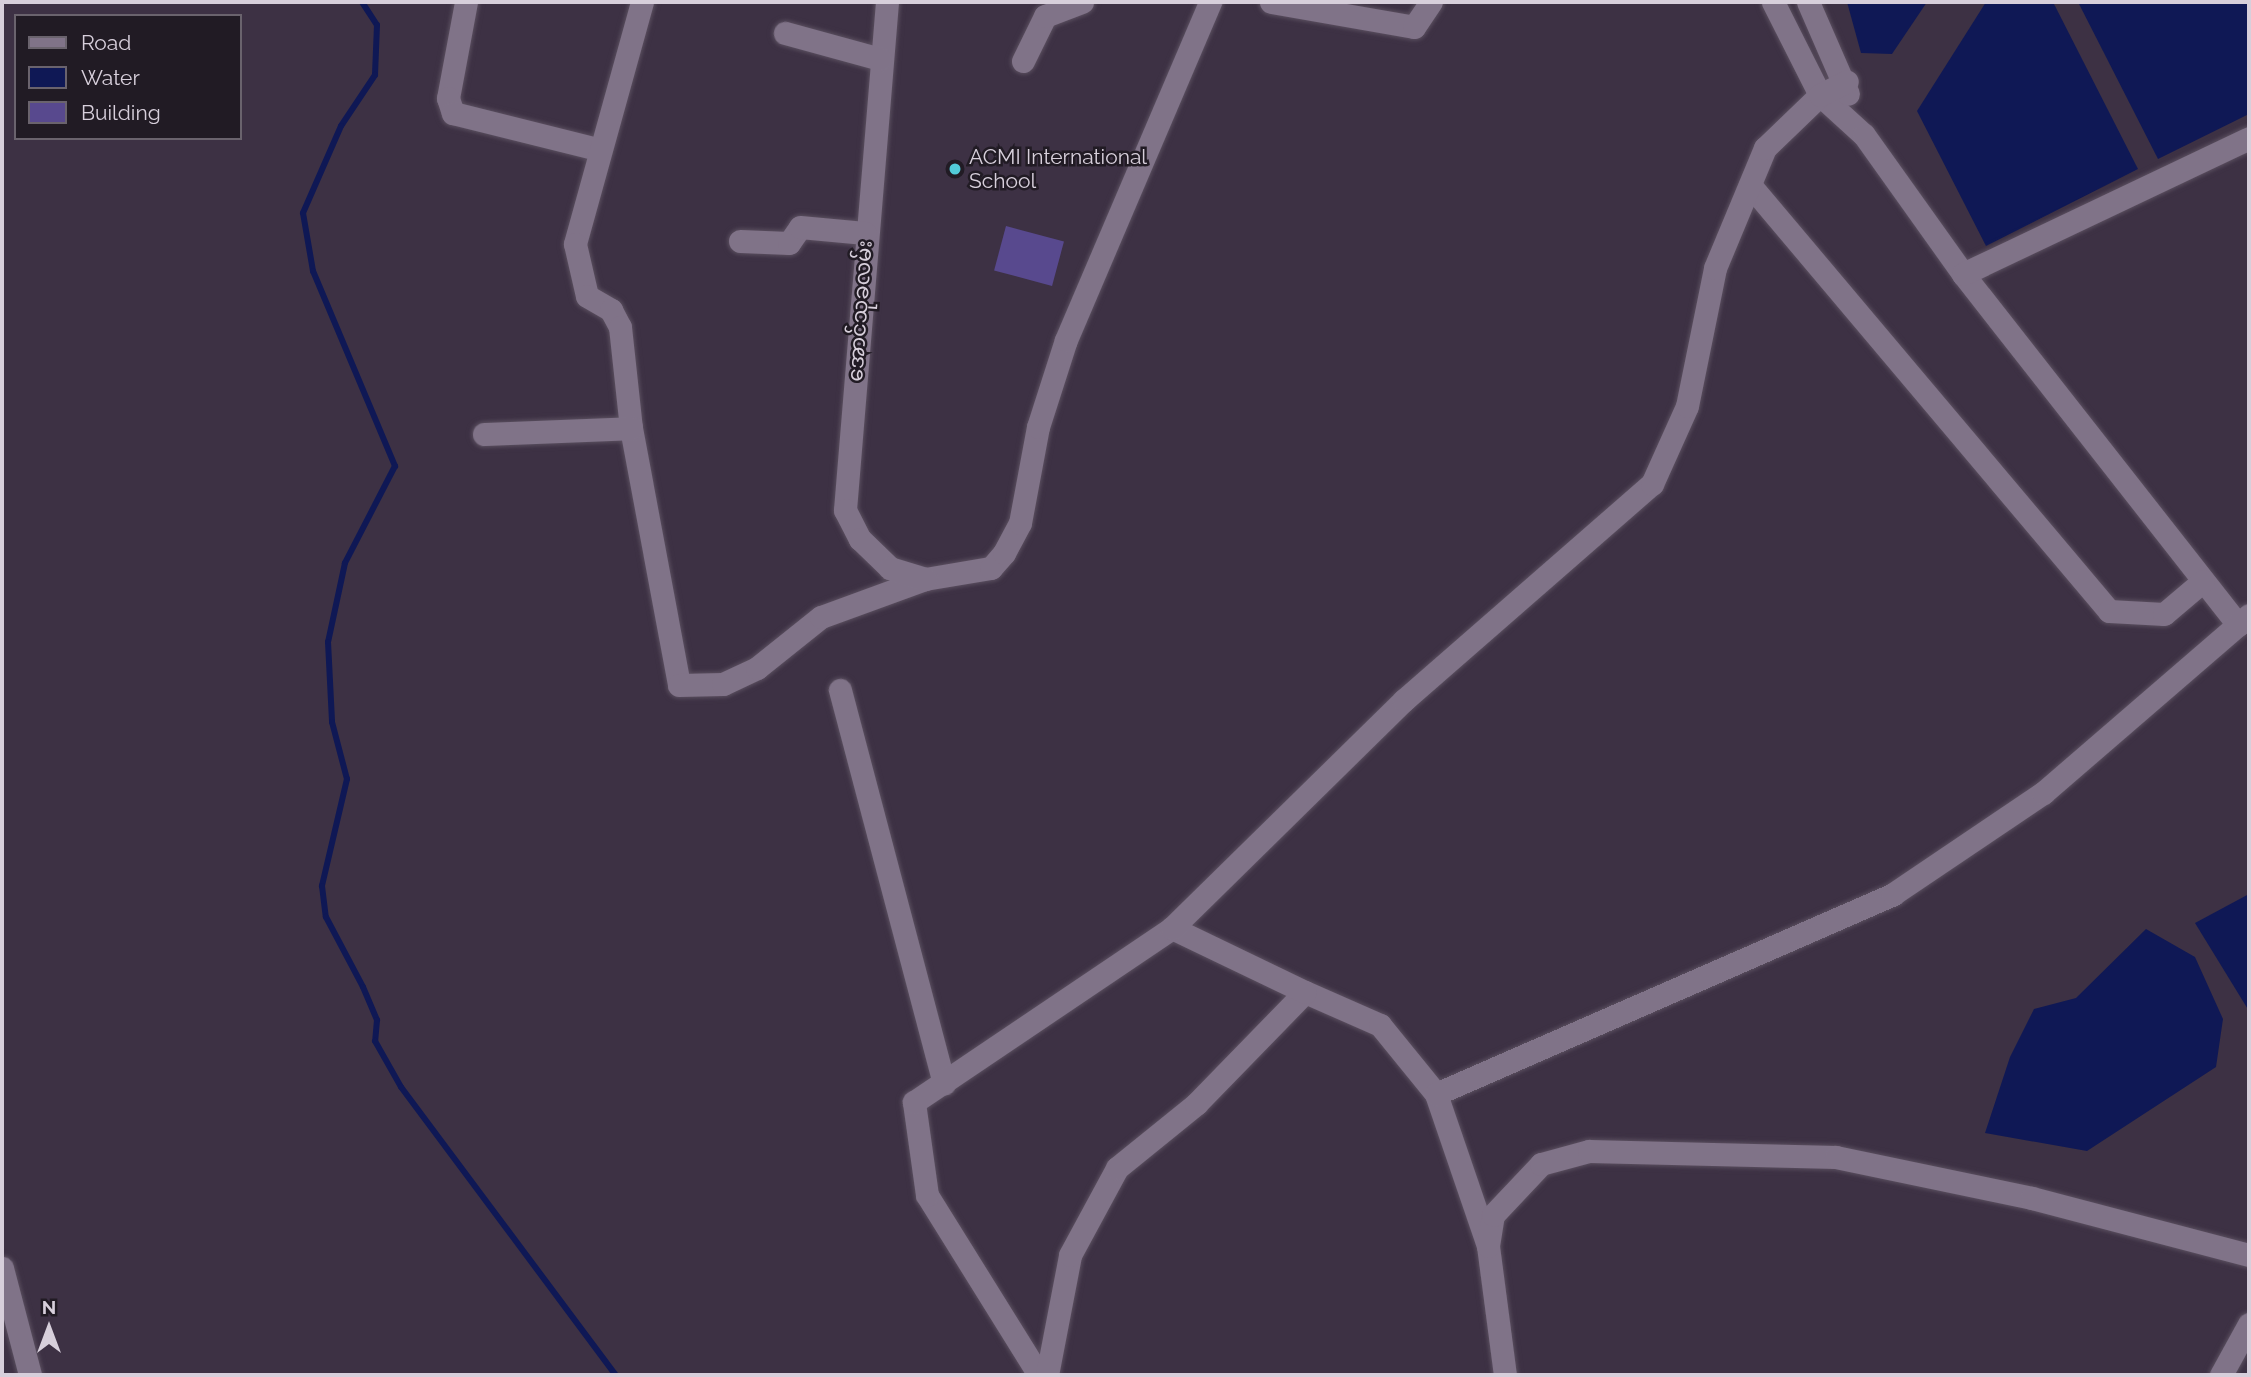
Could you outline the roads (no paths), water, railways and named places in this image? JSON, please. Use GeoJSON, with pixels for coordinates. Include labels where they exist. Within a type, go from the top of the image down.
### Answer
{"type":"FeatureCollection","features":[{"type":"Feature","properties":{"kind":"street"},"geometry":{"type":"LineString","coordinates":[[467,2],[448,99],[453,113],[597,149]]}},
{"type":"Feature","properties":{"kind":"street"},"geometry":{"type":"LineString","coordinates":[[642,2],[597,149],[575,244],[577,269],[587,296],[611,310],[620,327],[631,428],[679,685],[723,684],[766,661],[821,617],[925,579],[991,568],[1020,523],[1038,427],[1066,340],[1210,2]]}},
{"type":"Feature","properties":{"kind":"street","name":"အောင်သုခလမ်း"},"geometry":{"type":"LineString","coordinates":[[887,2],[865,233],[845,510],[860,539],[890,568],[925,579]]}},
{"type":"Feature","properties":{"kind":"street"},"geometry":{"type":"LineString","coordinates":[[1023,61],[1045,16],[1082,2]]}},
{"type":"Feature","properties":{"kind":"street"},"geometry":{"type":"LineString","coordinates":[[1271,2],[1414,27],[1431,2]]}},
{"type":"Feature","properties":{"kind":"street"},"geometry":{"type":"LineString","coordinates":[[1436,1094],[1893,894],[2043,793],[2244,620],[2203,581],[1963,274],[1850,118],[1820,95],[1773,2]]}},
{"type":"Feature","properties":{"kind":"street"},"geometry":{"type":"LineString","coordinates":[[1808,2],[1847,80],[1850,118]]}},
{"type":"Feature","properties":{"kind":"street"},"geometry":{"type":"LineString","coordinates":[[785,33],[880,59]]}},
{"type":"Feature","properties":{"kind":"street"},"geometry":{"type":"LineString","coordinates":[[1039,1375],[927,1195],[914,1102],[1172,928],[1423,683],[1653,484],[1687,406],[1715,268],[1765,148],[1820,95],[1847,80]]}},
{"type":"Feature","properties":{"kind":"street"},"geometry":{"type":"LineString","coordinates":[[1963,274],[2249,138]]}},
{"type":"Feature","properties":{"kind":"street"},"geometry":{"type":"LineString","coordinates":[[1750,185],[2109,611],[2164,614],[2203,581]]}},
{"type":"Feature","properties":{"kind":"street"},"geometry":{"type":"LineString","coordinates":[[740,241],[789,243],[800,227],[865,233]]}},
{"type":"Feature","properties":{"kind":"street"},"geometry":{"type":"LineString","coordinates":[[484,435],[631,428]]}},
{"type":"Feature","properties":{"kind":"street"},"geometry":{"type":"LineString","coordinates":[[840,691],[944,1083]]}},
{"type":"Feature","properties":{"kind":"street"},"geometry":{"type":"LineString","coordinates":[[1172,928],[1380,1026],[1436,1094],[1488,1246],[1505,1375]]}},
{"type":"Feature","properties":{"kind":"street"},"geometry":{"type":"LineString","coordinates":[[1047,1375],[1069,1255],[1117,1168],[1196,1104],[1305,992]]}},
{"type":"Feature","properties":{"kind":"street"},"geometry":{"type":"LineString","coordinates":[[1488,1246],[1493,1215],[1541,1164],[1589,1151],[1836,1157],[2032,1198],[2249,1255]]}},
{"type":"Feature","properties":{"kind":"street"},"geometry":{"type":"LineString","coordinates":[[2,1268],[30,1375]]}},
{"type":"Feature","properties":{"kind":"street"},"geometry":{"type":"LineString","coordinates":[[2221,1375],[2246,1337]]}},
{"type":"Feature","properties":{"kind":"water"},"geometry":{"type":"Polygon","coordinates":[[[1847,2],[1927,2],[1892,54],[1861,53],[1847,2]]]}},
{"type":"Feature","properties":{"kind":"water"},"geometry":{"type":"Polygon","coordinates":[[[1986,2],[2053,2],[2138,169],[1986,246],[1917,111],[1986,2]]]}},
{"type":"Feature","properties":{"kind":"water"},"geometry":{"type":"Polygon","coordinates":[[[2078,2],[2249,2],[2249,114],[2158,159],[2078,2]]]}},
{"type":"Feature","properties":{"kind":"water"},"geometry":{"type":"Polygon","coordinates":[[[2249,894],[2249,1011],[2195,923],[2249,894]]]}},
{"type":"Feature","properties":{"kind":"water"},"geometry":{"type":"Polygon","coordinates":[[[2146,929],[2195,957],[2223,1019],[2216,1067],[2087,1151],[1985,1133],[2010,1057],[2034,1009],[2076,998],[2146,929]]]}},
{"type":"Feature","properties":{"kind":"waterway"},"geometry":{"type":"LineString","coordinates":[[362,2],[377,25],[375,75],[341,126],[303,213],[313,271],[395,466],[345,563],[328,642],[332,722],[347,779],[322,886],[326,917],[363,987],[377,1020],[375,1041],[401,1087],[616,1375]]}},
{"type":"Feature","properties":{"kind":"place","name":"ACMI International School"},"geometry":{"type":"Point","coordinates":[955,169]}}]}
